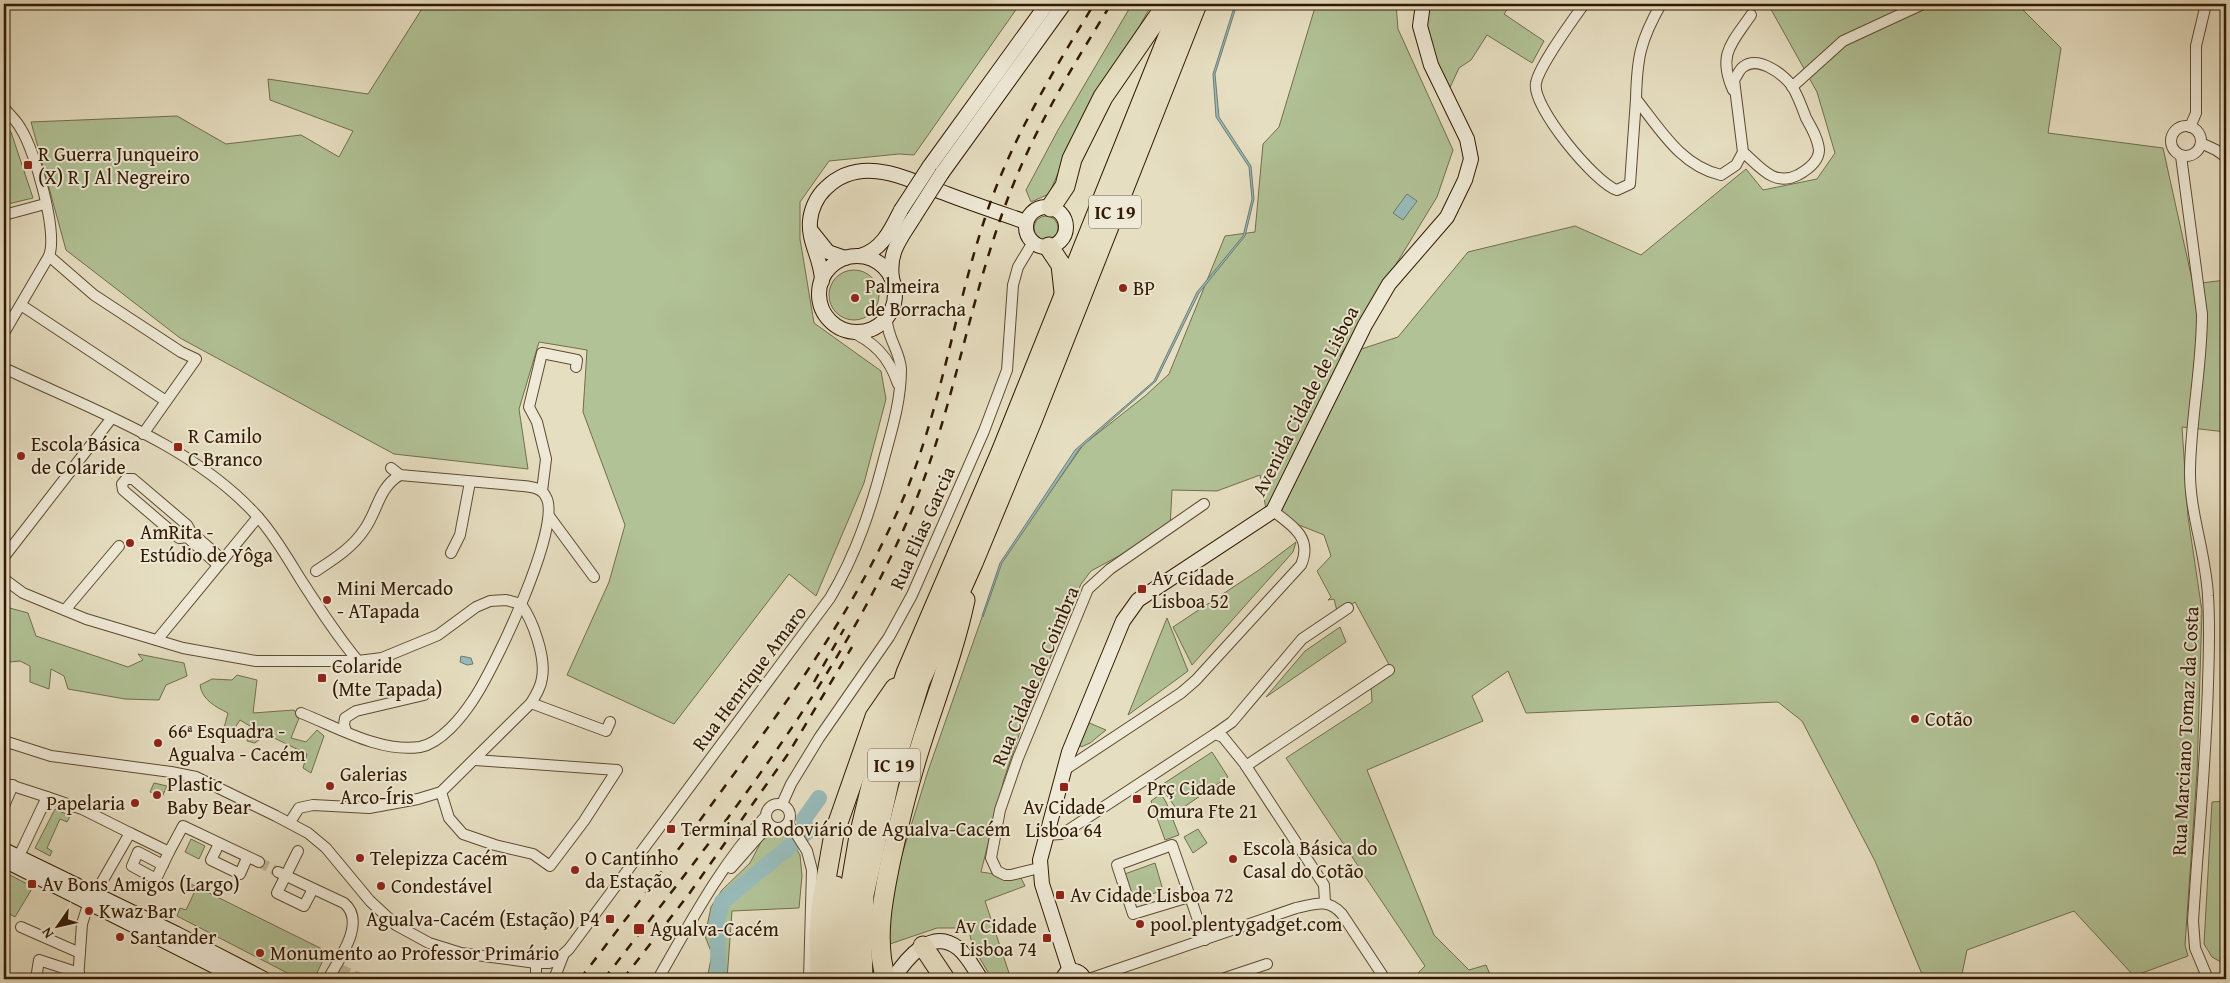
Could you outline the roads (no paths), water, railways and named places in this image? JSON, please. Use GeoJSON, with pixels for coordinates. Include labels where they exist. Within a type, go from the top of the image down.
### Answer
{"type":"FeatureCollection","features":[{"type":"Feature","properties":{"kind":"highway"},"geometry":{"type":"LineString","coordinates":[[1051,207],[1065,186],[1072,159],[1103,97],[1167,4]]}},
{"type":"Feature","properties":{"kind":"highway","name":"IC 19"},"geometry":{"type":"LineString","coordinates":[[846,979],[845,944],[849,895],[859,836],[872,782],[906,673],[983,496],[1181,4]]}},
{"type":"Feature","properties":{"kind":"highway","name":"IC 19"},"geometry":{"type":"LineString","coordinates":[[863,979],[864,896],[889,782],[920,682],[973,563],[1046,385],[1198,4]]}},
{"type":"Feature","properties":{"kind":"highway"},"geometry":{"type":"LineString","coordinates":[[1041,245],[1061,265],[1064,294]]}},
{"type":"Feature","properties":{"kind":"highway"},"geometry":{"type":"LineString","coordinates":[[886,979],[880,936],[882,907],[888,874],[906,794],[958,635],[973,563]]}},
{"type":"Feature","properties":{"kind":"highway"},"geometry":{"type":"LineString","coordinates":[[820,979],[819,934],[823,887],[834,834],[875,717],[906,673]]}},
{"type":"Feature","properties":{"kind":"highway"},"geometry":{"type":"LineString","coordinates":[[834,979],[832,950],[835,892],[862,755]]}},
{"type":"Feature","properties":{"kind":"highway"},"geometry":{"type":"LineString","coordinates":[[923,946],[945,979]]}},
{"type":"Feature","properties":{"kind":"main road"},"geometry":{"type":"LineString","coordinates":[[822,281],[831,267],[845,258],[860,256],[874,250],[882,243],[929,167],[1047,4]]}},
{"type":"Feature","properties":{"kind":"main road"},"geometry":{"type":"LineString","coordinates":[[1026,222],[940,191],[911,178],[885,172],[862,170],[840,177],[822,191],[812,211],[810,230],[822,272],[820,296],[824,311],[834,322],[847,330],[869,330],[887,318],[895,299],[895,288],[890,266],[891,256],[914,217],[942,173],[1064,4]]}},
{"type":"Feature","properties":{"kind":"main road","name":"Avenida Cidade de Lisboa"},"geometry":{"type":"LineString","coordinates":[[1066,975],[1039,868],[1062,772],[1128,612],[1138,600],[1273,511],[1365,325],[1389,284],[1447,217],[1464,180],[1471,159],[1466,139],[1431,65],[1420,26],[1423,4]]}},
{"type":"Feature","properties":{"kind":"main road"},"geometry":{"type":"LineString","coordinates":[[1051,207],[1062,215],[1066,228],[1061,241],[1041,245],[1027,233],[1026,222],[1028,216],[1038,208],[1051,207]]}},
{"type":"Feature","properties":{"kind":"main road"},"geometry":{"type":"LineString","coordinates":[[810,230],[818,236],[828,252],[845,258]]}},
{"type":"Feature","properties":{"kind":"main road"},"geometry":{"type":"LineString","coordinates":[[860,256],[879,263],[892,278]]}},
{"type":"Feature","properties":{"kind":"main road"},"geometry":{"type":"LineString","coordinates":[[4,850],[20,862],[255,978]]}},
{"type":"Feature","properties":{"kind":"main road"},"geometry":{"type":"LineString","coordinates":[[4,860],[20,862]]}},
{"type":"Feature","properties":{"kind":"main road"},"geometry":{"type":"LineString","coordinates":[[92,898],[240,979]]}},
{"type":"Feature","properties":{"kind":"main road"},"geometry":{"type":"LineString","coordinates":[[893,979],[903,964],[923,946],[933,941],[940,941],[957,948],[982,979]]}},
{"type":"Feature","properties":{"kind":"main road"},"geometry":{"type":"LineString","coordinates":[[1066,975],[1078,972],[1084,979]]}},
{"type":"Feature","properties":{"kind":"street"},"geometry":{"type":"LineString","coordinates":[[1584,4],[1538,76],[1535,92],[1545,113],[1586,166],[1600,180],[1617,190],[1630,184],[1637,62],[1642,43],[1662,4]]}},
{"type":"Feature","properties":{"kind":"street"},"geometry":{"type":"LineString","coordinates":[[1792,87],[1843,42],[1922,4]]}},
{"type":"Feature","properties":{"kind":"street"},"geometry":{"type":"LineString","coordinates":[[2190,127],[2196,113],[2196,46],[2206,4]]}},
{"type":"Feature","properties":{"kind":"street"},"geometry":{"type":"LineString","coordinates":[[1735,95],[1726,75],[1725,57],[1751,14]]}},
{"type":"Feature","properties":{"kind":"street"},"geometry":{"type":"LineString","coordinates":[[1751,64],[1764,65],[1783,76],[1792,87],[1816,138],[1819,150],[1816,160],[1804,171],[1791,178],[1779,178],[1767,175],[1744,152],[1734,80],[1743,67],[1751,64]]}},
{"type":"Feature","properties":{"kind":"street"},"geometry":{"type":"LineString","coordinates":[[1636,99],[1680,153],[1705,171],[1721,175],[1736,165],[1744,152]]}},
{"type":"Feature","properties":{"kind":"street"},"geometry":{"type":"LineString","coordinates":[[4,108],[21,128],[30,146],[45,204],[52,247],[49,256],[4,333]]}},
{"type":"Feature","properties":{"kind":"street"},"geometry":{"type":"LineString","coordinates":[[2181,127],[2190,127],[2200,135],[2201,143],[2194,154],[2181,156],[2171,146],[2171,136],[2181,127]]}},
{"type":"Feature","properties":{"kind":"street"},"geometry":{"type":"LineString","coordinates":[[2201,143],[2226,157]]}},
{"type":"Feature","properties":{"kind":"street","name":"Rua Marciano Tomaz da Costa"},"geometry":{"type":"LineString","coordinates":[[2181,156],[2202,314],[2202,334],[2193,410],[2190,470],[2194,514],[2208,594],[2209,629],[2205,749],[2192,921],[2195,948],[2208,979]]}},
{"type":"Feature","properties":{"kind":"street"},"geometry":{"type":"LineString","coordinates":[[4,215],[45,204]]}},
{"type":"Feature","properties":{"kind":"street","name":"Rua Elias Garcia"},"geometry":{"type":"LineString","coordinates":[[782,804],[791,784],[819,738],[889,637],[912,595],[984,431],[1006,370],[1013,285],[1018,267],[1041,245]]}},
{"type":"Feature","properties":{"kind":"street"},"geometry":{"type":"LineString","coordinates":[[49,256],[94,295],[180,352],[196,359],[143,434]]}},
{"type":"Feature","properties":{"kind":"street"},"geometry":{"type":"LineString","coordinates":[[21,305],[166,401]]}},
{"type":"Feature","properties":{"kind":"street","name":"Rua Henrique Amaro"},"geometry":{"type":"LineString","coordinates":[[554,979],[563,955],[826,604],[845,572],[868,518],[898,405],[901,366],[888,332],[887,318]]}},
{"type":"Feature","properties":{"kind":"street"},"geometry":{"type":"LineString","coordinates":[[847,330],[878,348],[890,364],[900,390]]}},
{"type":"Feature","properties":{"kind":"street"},"geometry":{"type":"LineString","coordinates":[[542,492],[546,460],[537,422],[529,407],[542,353],[577,360],[576,367]]}},
{"type":"Feature","properties":{"kind":"street"},"geometry":{"type":"LineString","coordinates":[[4,368],[143,434],[202,467],[240,497],[281,547],[331,626],[358,661]]}},
{"type":"Feature","properties":{"kind":"street"},"geometry":{"type":"LineString","coordinates":[[4,557],[111,419]]}},
{"type":"Feature","properties":{"kind":"street"},"geometry":{"type":"LineString","coordinates":[[301,713],[369,740],[406,748],[422,746],[434,741],[451,727],[473,700],[521,604],[544,542],[549,516],[547,498],[542,492],[524,486],[400,475],[391,468]]}},
{"type":"Feature","properties":{"kind":"street"},"geometry":{"type":"LineString","coordinates":[[316,571],[349,548],[364,530],[390,481],[400,475]]}},
{"type":"Feature","properties":{"kind":"street"},"geometry":{"type":"LineString","coordinates":[[126,479],[132,479],[187,525],[190,532],[221,563],[187,538],[179,538],[123,490],[122,484],[126,479]]}},
{"type":"Feature","properties":{"kind":"street"},"geometry":{"type":"LineString","coordinates":[[451,552],[460,535],[470,482]]}},
{"type":"Feature","properties":{"kind":"street","name":"Rua Cidade de Coimbra"},"geometry":{"type":"LineString","coordinates":[[1039,868],[1005,875],[997,871],[991,858],[1000,810],[1018,758],[1088,589],[1097,579],[1204,504]]}},
{"type":"Feature","properties":{"kind":"street"},"geometry":{"type":"LineString","coordinates":[[1062,772],[1182,693],[1301,565],[1305,549],[1303,536],[1273,511]]}},
{"type":"Feature","properties":{"kind":"street"},"geometry":{"type":"LineString","coordinates":[[549,516],[594,578]]}},
{"type":"Feature","properties":{"kind":"street"},"geometry":{"type":"LineString","coordinates":[[157,640],[258,517]]}},
{"type":"Feature","properties":{"kind":"street"},"geometry":{"type":"LineString","coordinates":[[65,610],[119,546]]}},
{"type":"Feature","properties":{"kind":"street"},"geometry":{"type":"LineString","coordinates":[[4,580],[23,593],[86,619],[217,656],[256,661],[358,661],[382,658],[438,635],[476,608],[490,601],[506,600],[521,604],[530,617],[541,657],[543,677],[539,690],[531,703],[475,760],[441,792],[418,799],[369,808],[313,805],[299,808],[290,822]]}},
{"type":"Feature","properties":{"kind":"street"},"geometry":{"type":"LineString","coordinates":[[1046,835],[1061,834],[1067,831],[1232,722],[1302,639],[1348,608]]}},
{"type":"Feature","properties":{"kind":"street"},"geometry":{"type":"LineString","coordinates":[[1246,766],[1389,670]]}},
{"type":"Feature","properties":{"kind":"street"},"geometry":{"type":"LineString","coordinates":[[346,731],[344,725],[345,718],[356,711],[424,695]]}},
{"type":"Feature","properties":{"kind":"street"},"geometry":{"type":"LineString","coordinates":[[531,703],[606,731],[610,722]]}},
{"type":"Feature","properties":{"kind":"street"},"geometry":{"type":"LineString","coordinates":[[1215,734],[1222,737],[1246,766],[1324,885],[1325,902]]}},
{"type":"Feature","properties":{"kind":"street"},"geometry":{"type":"LineString","coordinates":[[4,741],[51,756],[171,772],[196,778],[290,822],[308,833],[326,848],[370,901],[396,925],[429,943],[461,954],[536,963],[549,963],[563,955]]}},
{"type":"Feature","properties":{"kind":"street"},"geometry":{"type":"LineString","coordinates":[[441,792],[449,818],[463,834],[495,845],[533,854],[550,866],[584,821],[617,770],[475,760]]}},
{"type":"Feature","properties":{"kind":"street"},"geometry":{"type":"LineString","coordinates":[[4,806],[8,784],[82,809],[169,852]]}},
{"type":"Feature","properties":{"kind":"street"},"geometry":{"type":"LineString","coordinates":[[20,862],[47,797]]}},
{"type":"Feature","properties":{"kind":"street"},"geometry":{"type":"LineString","coordinates":[[786,827],[791,815],[786,806],[772,804],[766,812],[770,825],[786,827],[807,851],[812,870],[809,979]]}},
{"type":"Feature","properties":{"kind":"street"},"geometry":{"type":"LineString","coordinates":[[658,979],[700,906],[736,851],[766,817]]}},
{"type":"Feature","properties":{"kind":"street"},"geometry":{"type":"LineString","coordinates":[[163,865],[183,826],[260,862]]}},
{"type":"Feature","properties":{"kind":"street"},"geometry":{"type":"LineString","coordinates":[[719,879],[765,831],[786,827]]}},
{"type":"Feature","properties":{"kind":"street"},"geometry":{"type":"LineString","coordinates":[[36,979],[39,960],[79,976],[82,924],[92,898],[130,833]]}},
{"type":"Feature","properties":{"kind":"street"},"geometry":{"type":"LineString","coordinates":[[219,844],[211,860],[218,864],[240,874],[248,858]]}},
{"type":"Feature","properties":{"kind":"street"},"geometry":{"type":"LineString","coordinates":[[1189,897],[1133,914],[1117,865],[1172,846],[1205,940]]}},
{"type":"Feature","properties":{"kind":"street"},"geometry":{"type":"LineString","coordinates":[[298,850],[282,874],[277,893],[304,906],[313,889]]}},
{"type":"Feature","properties":{"kind":"street"},"geometry":{"type":"LineString","coordinates":[[282,874],[348,906],[354,917],[353,928],[338,967],[328,979]]}},
{"type":"Feature","properties":{"kind":"street"},"geometry":{"type":"LineString","coordinates":[[1089,979],[1296,908],[1325,902],[1333,905],[1342,914],[1386,979]]}},
{"type":"Feature","properties":{"kind":"street"},"geometry":{"type":"LineString","coordinates":[[21,927],[80,953]]}},
{"type":"Feature","properties":{"kind":"street"},"geometry":{"type":"LineString","coordinates":[[536,963],[536,979]]}},
{"type":"Feature","properties":{"kind":"street"},"geometry":{"type":"LineString","coordinates":[[1222,979],[1268,964]]}},
{"type":"Feature","properties":{"kind":"water"},"geometry":{"type":"Polygon","coordinates":[[[1235,4],[1237,4],[1215,74],[1219,117],[1251,166],[1254,199],[1245,236],[1199,293],[1156,381],[1079,449],[1002,563],[983,617],[1000,563],[1075,450],[1154,381],[1197,292],[1243,236],[1252,199],[1249,167],[1216,117],[1213,74],[1235,4]]]}},
{"type":"Feature","properties":{"kind":"water"},"geometry":{"type":"Polygon","coordinates":[[[1407,194],[1417,201],[1403,220],[1393,213],[1407,194]]]}},
{"type":"Feature","properties":{"kind":"water"},"geometry":{"type":"Polygon","coordinates":[[[461,656],[471,658],[473,664],[467,665],[460,662],[461,656]]]}},
{"type":"Feature","properties":{"kind":"waterway"},"geometry":{"type":"LineString","coordinates":[[719,979],[717,921],[722,902],[806,833],[804,819],[819,798]]}},
{"type":"Feature","properties":{"kind":"tunnel"},"geometry":{"type":"LineString","coordinates":[[259,862],[278,872]]}},
{"type":"Feature","properties":{"kind":"tunnel"},"geometry":{"type":"LineString","coordinates":[[340,969],[363,979]]}},
{"type":"Feature","properties":{"kind":"railway"},"geometry":{"type":"LineString","coordinates":[[580,979],[754,747],[803,678],[869,569],[906,492],[918,458],[939,390],[974,252],[995,189],[1020,134],[1063,55],[1094,4]]}},
{"type":"Feature","properties":{"kind":"railway"},"geometry":{"type":"LineString","coordinates":[[604,979],[691,867],[773,755],[849,637],[882,575],[912,510],[939,435],[992,244],[1015,179],[1053,102],[1111,4]]}},
{"type":"Feature","properties":{"kind":"railway"},"geometry":{"type":"LineString","coordinates":[[814,682],[844,629]]}},
{"type":"Feature","properties":{"kind":"railway"},"geometry":{"type":"LineString","coordinates":[[623,979],[689,894],[788,754],[852,647]]}},
{"type":"Feature","properties":{"kind":"place","name":"R Guerra Junqueiro (X) R J Al Negreiro"},"geometry":{"type":"Point","coordinates":[28,165]}},
{"type":"Feature","properties":{"kind":"place","name":"BP"},"geometry":{"type":"Point","coordinates":[1123,288]}},
{"type":"Feature","properties":{"kind":"place","name":"Palmeira de Borracha"},"geometry":{"type":"Point","coordinates":[855,298]}},
{"type":"Feature","properties":{"kind":"place","name":"R Camilo C Branco"},"geometry":{"type":"Point","coordinates":[178,447]}},
{"type":"Feature","properties":{"kind":"place","name":"Escola Básica de Colaride"},"geometry":{"type":"Point","coordinates":[21,456]}},
{"type":"Feature","properties":{"kind":"place","name":"AmRita - Estúdio de Yôga"},"geometry":{"type":"Point","coordinates":[130,543]}},
{"type":"Feature","properties":{"kind":"place","name":"Av Cidade Lisboa 52"},"geometry":{"type":"Point","coordinates":[1142,589]}},
{"type":"Feature","properties":{"kind":"place","name":"Mini Mercado - ATapada"},"geometry":{"type":"Point","coordinates":[327,600]}},
{"type":"Feature","properties":{"kind":"place","name":"Colaride (Mte Tapada)"},"geometry":{"type":"Point","coordinates":[322,678]}},
{"type":"Feature","properties":{"kind":"place","name":"Cotão"},"geometry":{"type":"Point","coordinates":[1915,719]}},
{"type":"Feature","properties":{"kind":"place","name":"66ª Esquadra - Agualva - Cacém"},"geometry":{"type":"Point","coordinates":[158,743]}},
{"type":"Feature","properties":{"kind":"place","name":"Galerias Arco-Íris"},"geometry":{"type":"Point","coordinates":[330,786]}},
{"type":"Feature","properties":{"kind":"place","name":"Av Cidade Lisboa 64"},"geometry":{"type":"Point","coordinates":[1064,787]}},
{"type":"Feature","properties":{"kind":"place","name":"Plastic Baby Bear"},"geometry":{"type":"Point","coordinates":[157,795]}},
{"type":"Feature","properties":{"kind":"place","name":"Prç Cidade Omura Fte 21"},"geometry":{"type":"Point","coordinates":[1137,799]}},
{"type":"Feature","properties":{"kind":"place","name":"Papelaria"},"geometry":{"type":"Point","coordinates":[135,803]}},
{"type":"Feature","properties":{"kind":"place","name":"Terminal Rodoviário de Agualva-Cacém"},"geometry":{"type":"Point","coordinates":[671,829]}},
{"type":"Feature","properties":{"kind":"place","name":"Telepizza Cacém"},"geometry":{"type":"Point","coordinates":[360,858]}},
{"type":"Feature","properties":{"kind":"place","name":"Escola Básica do Casal do Cotão"},"geometry":{"type":"Point","coordinates":[1233,859]}},
{"type":"Feature","properties":{"kind":"place","name":"O Cantinho da Estação"},"geometry":{"type":"Point","coordinates":[575,870]}},
{"type":"Feature","properties":{"kind":"place","name":"Av Bons Amigos (Largo)"},"geometry":{"type":"Point","coordinates":[32,884]}},
{"type":"Feature","properties":{"kind":"place","name":"Condestável"},"geometry":{"type":"Point","coordinates":[381,886]}},
{"type":"Feature","properties":{"kind":"place","name":"Av Cidade Lisboa 72"},"geometry":{"type":"Point","coordinates":[1060,895]}},
{"type":"Feature","properties":{"kind":"place","name":"Kwaz Bar"},"geometry":{"type":"Point","coordinates":[89,911]}},
{"type":"Feature","properties":{"kind":"place","name":"Agualva-Cacém (Estação) P4"},"geometry":{"type":"Point","coordinates":[610,919]}},
{"type":"Feature","properties":{"kind":"place","name":"pool.plentygadget.com"},"geometry":{"type":"Point","coordinates":[1140,924]}},
{"type":"Feature","properties":{"kind":"place","name":"Agualva-Cacém"},"geometry":{"type":"Point","coordinates":[639,929]}},
{"type":"Feature","properties":{"kind":"place","name":"Santander"},"geometry":{"type":"Point","coordinates":[120,937]}},
{"type":"Feature","properties":{"kind":"place","name":"Av Cidade Lisboa 74"},"geometry":{"type":"Point","coordinates":[1047,938]}},
{"type":"Feature","properties":{"kind":"place","name":"Monumento ao Professor Primário"},"geometry":{"type":"Point","coordinates":[260,953]}}]}
